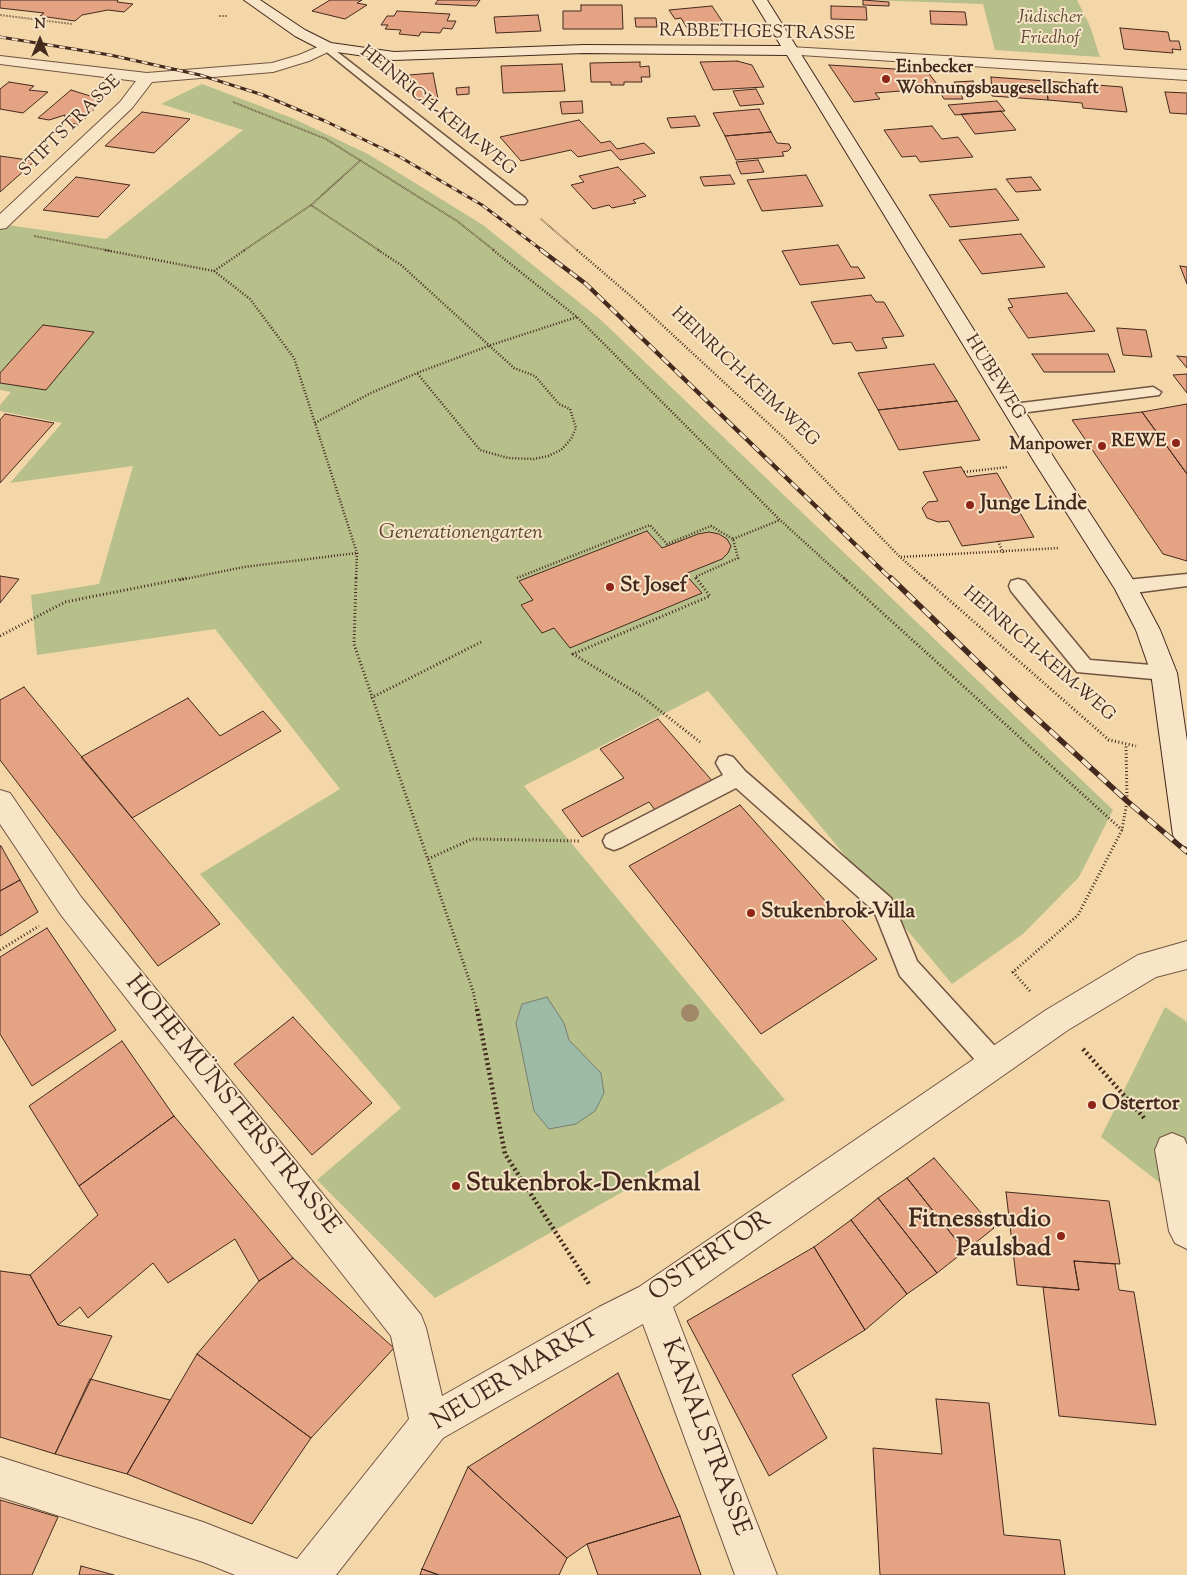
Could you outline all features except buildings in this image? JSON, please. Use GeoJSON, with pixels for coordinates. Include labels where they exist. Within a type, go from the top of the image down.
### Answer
{"type":"FeatureCollection","features":[{"type":"Feature","properties":{"kind":"street"},"geometry":{"type":"LineString","coordinates":[[251,0],[300,33],[327,47]]}},
{"type":"Feature","properties":{"kind":"street","name":"HUBEWEG"},"geometry":{"type":"LineString","coordinates":[[760,0],[1046,463],[1126,587],[1148,630],[1164,673],[1187,836]]}},
{"type":"Feature","properties":{"kind":"street"},"geometry":{"type":"LineString","coordinates":[[0,60],[147,78],[175,77],[273,67],[304,58],[327,47]]}},
{"type":"Feature","properties":{"kind":"street","name":"RABBETHGESTRASSE"},"geometry":{"type":"LineString","coordinates":[[327,47],[394,56],[584,50],[790,51],[1067,66],[1187,75]]}},
{"type":"Feature","properties":{"kind":"street","name":"STIFTSTRASSE"},"geometry":{"type":"LineString","coordinates":[[0,224],[126,105],[147,78]]}},
{"type":"Feature","properties":{"kind":"street","name":"HOHE MÜNSTERSTRASSE"},"geometry":{"type":"LineString","coordinates":[[0,801],[71,906],[408,1328],[429,1424]]}},
{"type":"Feature","properties":{"kind":"street","name":"OSTERTOR"},"geometry":{"type":"LineString","coordinates":[[612,1320],[652,1300],[1057,1020],[1150,965],[1187,956]]}},
{"type":"Feature","properties":{"kind":"street"},"geometry":{"type":"LineString","coordinates":[[1172,1150],[1187,1232]]}},
{"type":"Feature","properties":{"kind":"street","name":"KANALSTRASSE"},"geometry":{"type":"LineString","coordinates":[[652,1300],[756,1575]]}},
{"type":"Feature","properties":{"kind":"street","name":"NEUER MARKT"},"geometry":{"type":"LineString","coordinates":[[310,1575],[429,1424],[612,1320]]}},
{"type":"Feature","properties":{"kind":"street"},"geometry":{"type":"LineString","coordinates":[[0,1477],[202,1542],[287,1575]]}},
{"type":"Feature","properties":{"kind":"lane","name":"HEINRICH-KEIM-WEG"},"geometry":{"type":"LineString","coordinates":[[327,47],[520,201]]}},
{"type":"Feature","properties":{"kind":"lane"},"geometry":{"type":"LineString","coordinates":[[1013,409],[1153,392]]}},
{"type":"Feature","properties":{"kind":"lane"},"geometry":{"type":"LineString","coordinates":[[1126,587],[1187,580]]}},
{"type":"Feature","properties":{"kind":"lane"},"geometry":{"type":"LineString","coordinates":[[1018,586],[1084,667],[1164,673]]}},
{"type":"Feature","properties":{"kind":"lane"},"geometry":{"type":"LineString","coordinates":[[614,841],[732,770],[883,905],[908,968],[994,1063]]}},
{"type":"Feature","properties":{"kind":"path"},"geometry":{"type":"LineString","coordinates":[[0,15],[72,24]]}},
{"type":"Feature","properties":{"kind":"path"},"geometry":{"type":"LineString","coordinates":[[175,77],[184,85],[255,110],[326,139],[457,221],[577,317],[780,520],[733,539]]}},
{"type":"Feature","properties":{"kind":"path"},"geometry":{"type":"LineString","coordinates":[[214,271],[311,206],[361,160]]}},
{"type":"Feature","properties":{"kind":"path","name":"HEINRICH-KEIM-WEG"},"geometry":{"type":"LineString","coordinates":[[520,201],[633,298],[783,437],[900,557],[1109,740],[1126,744],[1127,802],[1122,830],[780,520]]}},
{"type":"Feature","properties":{"kind":"path"},"geometry":{"type":"LineString","coordinates":[[311,206],[401,265],[491,345],[514,368],[535,376],[559,404],[570,409],[576,428],[571,439],[561,450],[534,459],[508,458],[480,450],[417,372]]}},
{"type":"Feature","properties":{"kind":"path"},"geometry":{"type":"LineString","coordinates":[[29,235],[214,271],[250,299],[294,358],[358,554],[354,644],[473,991],[505,1154],[612,1320]]}},
{"type":"Feature","properties":{"kind":"path"},"geometry":{"type":"LineString","coordinates":[[315,424],[371,393],[417,372],[577,317]]}},
{"type":"Feature","properties":{"kind":"path"},"geometry":{"type":"LineString","coordinates":[[964,472],[1046,463]]}},
{"type":"Feature","properties":{"kind":"path"},"geometry":{"type":"LineString","coordinates":[[517,578],[650,525],[667,544],[711,526],[733,539],[738,558],[695,577],[710,596],[573,654],[640,694],[732,770]]}},
{"type":"Feature","properties":{"kind":"path"},"geometry":{"type":"LineString","coordinates":[[900,557],[1003,553],[1099,545]]}},
{"type":"Feature","properties":{"kind":"path"},"geometry":{"type":"LineString","coordinates":[[0,636],[65,602],[244,567],[358,554]]}},
{"type":"Feature","properties":{"kind":"path"},"geometry":{"type":"LineString","coordinates":[[371,698],[483,641]]}},
{"type":"Feature","properties":{"kind":"path"},"geometry":{"type":"LineString","coordinates":[[428,859],[472,839],[614,841]]}},
{"type":"Feature","properties":{"kind":"path"},"geometry":{"type":"LineString","coordinates":[[0,950],[71,906]]}},
{"type":"Feature","properties":{"kind":"green space","name":"Jüdischer Friedhof"},"geometry":{"type":"Polygon","coordinates":[[[869,0],[1077,0],[1090,26],[1100,57],[995,50],[983,4],[869,0]]]}},
{"type":"Feature","properties":{"kind":"green space","name":"Generationengarten"},"geometry":{"type":"Polygon","coordinates":[[[202,84],[292,118],[368,154],[483,225],[601,320],[1113,810],[1079,877],[1023,934],[952,984],[708,691],[524,786],[785,1100],[435,1298],[317,1180],[401,1108],[200,874],[340,789],[215,629],[37,655],[31,595],[99,584],[133,466],[10,483],[62,423],[0,411],[0,405],[11,392],[0,390],[0,224],[106,239],[243,130],[161,104],[202,84]]]}},
{"type":"Feature","properties":{"kind":"green space"},"geometry":{"type":"Polygon","coordinates":[[[1165,1007],[1187,1022],[1187,1204],[1101,1137],[1165,1007]]]}},
{"type":"Feature","properties":{"kind":"shaded area"},"geometry":{"type":"Polygon","coordinates":[[[547,997],[564,1023],[569,1040],[601,1073],[604,1093],[595,1111],[576,1124],[549,1129],[534,1111],[516,1023],[522,1004],[547,997]]]}},
{"type":"Feature","properties":{"kind":"railway"},"geometry":{"type":"LineString","coordinates":[[0,37],[110,55],[200,75],[263,95],[325,121],[400,157],[482,205],[543,251]]}},
{"type":"Feature","properties":{"kind":"railway"},"geometry":{"type":"LineString","coordinates":[[541,250],[586,284],[892,580]]}},
{"type":"Feature","properties":{"kind":"railway"},"geometry":{"type":"LineString","coordinates":[[891,578],[1021,704],[1127,801],[1187,852]]}},
{"type":"Feature","properties":{"kind":"place","name":"Einbecker Wohnungsbaugesellschaft"},"geometry":{"type":"Point","coordinates":[886,79]}},
{"type":"Feature","properties":{"kind":"place","name":"REWE"},"geometry":{"type":"Point","coordinates":[1176,443]}},
{"type":"Feature","properties":{"kind":"place","name":"Manpower"},"geometry":{"type":"Point","coordinates":[1102,446]}},
{"type":"Feature","properties":{"kind":"place","name":"Junge Linde"},"geometry":{"type":"Point","coordinates":[970,505]}},
{"type":"Feature","properties":{"kind":"place","name":"St Josef"},"geometry":{"type":"Point","coordinates":[610,587]}},
{"type":"Feature","properties":{"kind":"place","name":"Stukenbrok-Villa"},"geometry":{"type":"Point","coordinates":[751,913]}},
{"type":"Feature","properties":{"kind":"place","name":"Ostertor"},"geometry":{"type":"Point","coordinates":[1092,1105]}},
{"type":"Feature","properties":{"kind":"place","name":"Stukenbrok-Denkmal"},"geometry":{"type":"Point","coordinates":[456,1186]}},
{"type":"Feature","properties":{"kind":"place","name":"Fitnessstudio Paulsbad"},"geometry":{"type":"Point","coordinates":[1061,1236]}}]}
